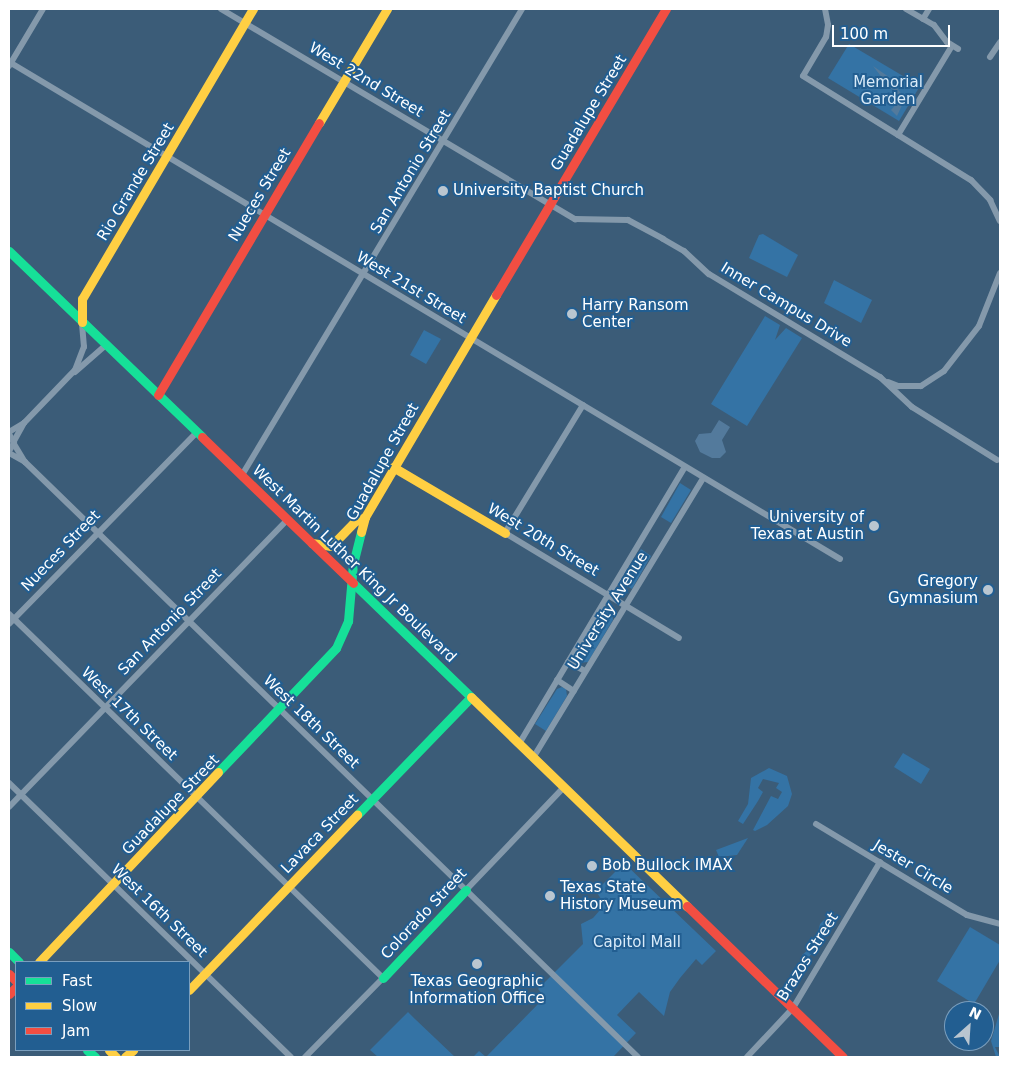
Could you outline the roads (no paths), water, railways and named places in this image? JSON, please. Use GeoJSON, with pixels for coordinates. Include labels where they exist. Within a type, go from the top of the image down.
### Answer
{"type":"FeatureCollection","features":[{"type":"Feature","properties":{"kind":"main road","name":"Rio Grande Street"},"geometry":{"type":"LineString","coordinates":[[82,322],[82,299],[253,9]]}},
{"type":"Feature","properties":{"kind":"main road","name":"Nueces Street"},"geometry":{"type":"LineString","coordinates":[[158,395],[386,9]]}},
{"type":"Feature","properties":{"kind":"main road","name":"Guadalupe Street"},"geometry":{"type":"LineString","coordinates":[[41,961],[280,710],[336,648],[348,621],[357,541],[365,517],[666,9]]}},
{"type":"Feature","properties":{"kind":"main road","name":"West Martin Luther King Jr Boulevard"},"geometry":{"type":"LineString","coordinates":[[9,251],[312,542],[678,900],[843,1057]]}},
{"type":"Feature","properties":{"kind":"main road","name":"West 20th Street"},"geometry":{"type":"LineString","coordinates":[[393,467],[505,533]]}},
{"type":"Feature","properties":{"kind":"main road"},"geometry":{"type":"LineString","coordinates":[[312,542],[331,546],[354,522],[365,517]]}},
{"type":"Feature","properties":{"kind":"main road","name":"Lavaca Street"},"geometry":{"type":"LineString","coordinates":[[190,989],[471,697]]}},
{"type":"Feature","properties":{"kind":"main road","name":"Colorado Street"},"geometry":{"type":"LineString","coordinates":[[383,978],[466,890]]}},
{"type":"Feature","properties":{"kind":"main road"},"geometry":{"type":"LineString","coordinates":[[9,952],[18,961]]}},
{"type":"Feature","properties":{"kind":"street"},"geometry":{"type":"LineString","coordinates":[[10,65],[43,9]]}},
{"type":"Feature","properties":{"kind":"street","name":"West 22nd Street"},"geometry":{"type":"LineString","coordinates":[[221,9],[550,205]]}},
{"type":"Feature","properties":{"kind":"street","name":"San Antonio Street"},"geometry":{"type":"LineString","coordinates":[[242,475],[364,276],[522,9]]}},
{"type":"Feature","properties":{"kind":"street"},"geometry":{"type":"LineString","coordinates":[[825,9],[828,25],[826,37],[803,76],[978,186],[990,200],[1000,221]]}},
{"type":"Feature","properties":{"kind":"street"},"geometry":{"type":"LineString","coordinates":[[898,135],[955,48],[938,29],[906,9]]}},
{"type":"Feature","properties":{"kind":"street"},"geometry":{"type":"LineString","coordinates":[[923,19],[929,9]]}},
{"type":"Feature","properties":{"kind":"street"},"geometry":{"type":"LineString","coordinates":[[990,57],[1000,42]]}},
{"type":"Feature","properties":{"kind":"street","name":"West 21st Street"},"geometry":{"type":"LineString","coordinates":[[10,65],[168,156],[364,276],[840,559]]}},
{"type":"Feature","properties":{"kind":"street","name":"Inner Campus Drive"},"geometry":{"type":"LineString","coordinates":[[550,205],[582,222],[618,219],[632,221],[684,252],[709,274],[880,377],[912,408],[997,460]]}},
{"type":"Feature","properties":{"kind":"street"},"geometry":{"type":"LineString","coordinates":[[880,377],[898,386],[913,387],[929,382],[944,371],[979,326],[1000,273]]}},
{"type":"Feature","properties":{"kind":"street","name":"Rio Grande Street"},"geometry":{"type":"LineString","coordinates":[[70,376],[84,352],[82,322]]}},
{"type":"Feature","properties":{"kind":"street","name":"Rio Grande Street"},"geometry":{"type":"LineString","coordinates":[[9,433],[24,423],[70,376],[106,345]]}},
{"type":"Feature","properties":{"kind":"street"},"geometry":{"type":"LineString","coordinates":[[505,533],[583,405]]}},
{"type":"Feature","properties":{"kind":"street","name":"Rio Grande Street"},"geometry":{"type":"LineString","coordinates":[[9,452],[24,423]]}},
{"type":"Feature","properties":{"kind":"street","name":"Nueces Street"},"geometry":{"type":"LineString","coordinates":[[10,619],[197,432]]}},
{"type":"Feature","properties":{"kind":"street","name":"West 18th Street"},"geometry":{"type":"LineString","coordinates":[[9,433],[25,462]]}},
{"type":"Feature","properties":{"kind":"street","name":"West 18th Street"},"geometry":{"type":"LineString","coordinates":[[9,452],[25,462],[638,1057]]}},
{"type":"Feature","properties":{"kind":"street","name":"University Avenue"},"geometry":{"type":"LineString","coordinates":[[519,744],[685,467]]}},
{"type":"Feature","properties":{"kind":"street","name":"University Avenue"},"geometry":{"type":"LineString","coordinates":[[533,758],[703,478]]}},
{"type":"Feature","properties":{"kind":"street","name":"San Antonio Street"},"geometry":{"type":"LineString","coordinates":[[9,807],[288,519]]}},
{"type":"Feature","properties":{"kind":"street","name":"West 20th Street"},"geometry":{"type":"LineString","coordinates":[[505,533],[679,638]]}},
{"type":"Feature","properties":{"kind":"street","name":"West 17th Street"},"geometry":{"type":"LineString","coordinates":[[10,619],[383,978]]}},
{"type":"Feature","properties":{"kind":"street"},"geometry":{"type":"LineString","coordinates":[[568,662],[585,672]]}},
{"type":"Feature","properties":{"kind":"street"},"geometry":{"type":"LineString","coordinates":[[557,680],[574,691]]}},
{"type":"Feature","properties":{"kind":"street","name":"West 16th Street"},"geometry":{"type":"LineString","coordinates":[[9,783],[291,1057]]}},
{"type":"Feature","properties":{"kind":"street","name":"Colorado Street"},"geometry":{"type":"LineString","coordinates":[[466,890],[563,788]]}},
{"type":"Feature","properties":{"kind":"street","name":"Jester Circle"},"geometry":{"type":"LineString","coordinates":[[816,824],[967,915],[1000,924]]}},
{"type":"Feature","properties":{"kind":"street","name":"Brazos Street"},"geometry":{"type":"LineString","coordinates":[[747,1057],[793,1008],[880,862]]}},
{"type":"Feature","properties":{"kind":"street","name":"Colorado Street"},"geometry":{"type":"LineString","coordinates":[[305,1057],[383,978]]}},
{"type":"Feature","properties":{"kind":"place","name":"University Baptist Church"},"geometry":{"type":"Point","coordinates":[443,191]}},
{"type":"Feature","properties":{"kind":"place","name":"Harry Ransom Center"},"geometry":{"type":"Point","coordinates":[572,314]}},
{"type":"Feature","properties":{"kind":"place","name":"University of Texas at Austin"},"geometry":{"type":"Point","coordinates":[874,526]}},
{"type":"Feature","properties":{"kind":"place","name":"Gregory Gymnasium"},"geometry":{"type":"Point","coordinates":[988,590]}},
{"type":"Feature","properties":{"kind":"place","name":"Bob Bullock IMAX"},"geometry":{"type":"Point","coordinates":[592,866]}},
{"type":"Feature","properties":{"kind":"place","name":"Texas State History Museum"},"geometry":{"type":"Point","coordinates":[550,896]}},
{"type":"Feature","properties":{"kind":"place","name":"Texas Geographic Information Office"},"geometry":{"type":"Point","coordinates":[477,964]}},
{"type":"Feature","properties":{"kind":"park label","name":"Memorial Garden"},"geometry":{"type":"Point","coordinates":[888,90]}},
{"type":"Feature","properties":{"kind":"park label","name":"Capitol Mall"},"geometry":{"type":"Point","coordinates":[637,943]}}]}
